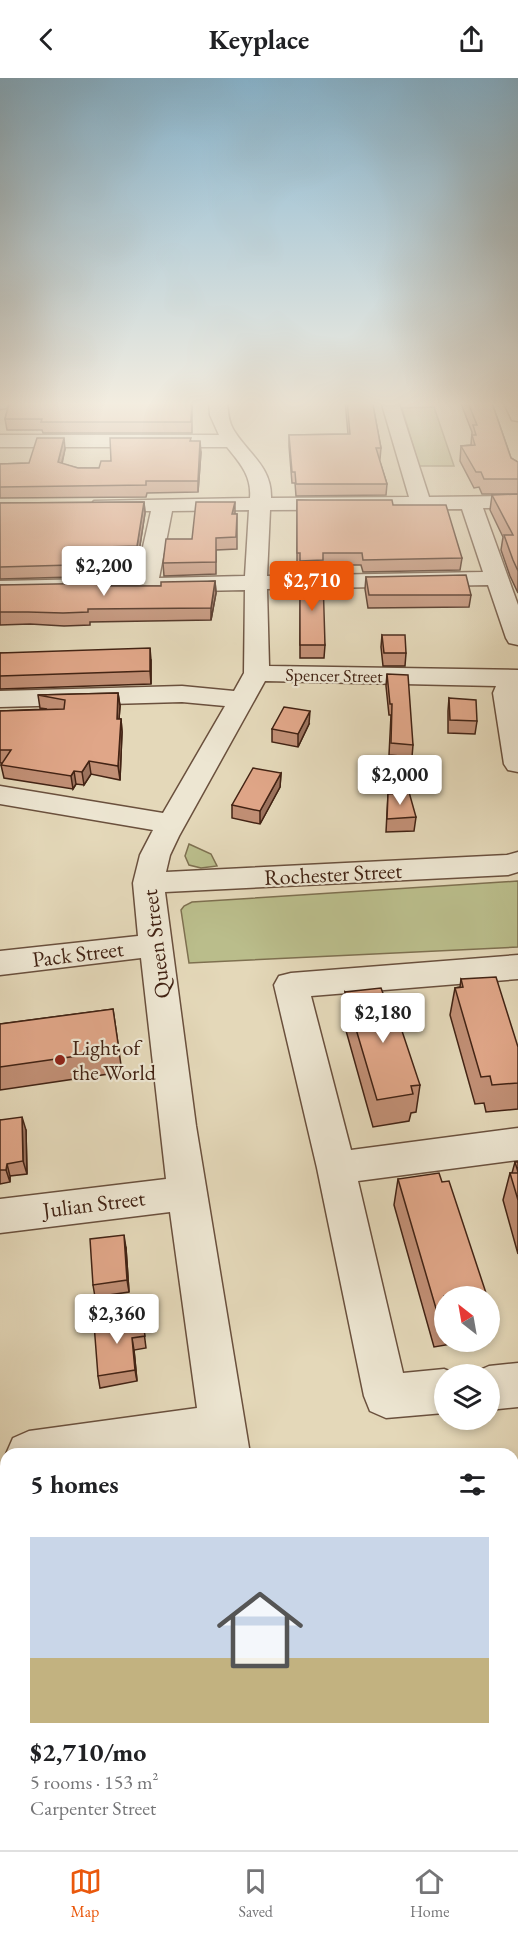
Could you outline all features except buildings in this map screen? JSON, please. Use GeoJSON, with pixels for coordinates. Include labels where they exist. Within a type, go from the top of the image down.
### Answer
{"type":"FeatureCollection","features":[{"type":"Feature","properties":{"kind":"street"},"geometry":{"type":"LineString","coordinates":[[250,687],[260,504],[259,484]]}},
{"type":"Feature","properties":{"kind":"street"},"geometry":{"type":"LineString","coordinates":[[415,484],[421,502]]}},
{"type":"Feature","properties":{"kind":"street"},"geometry":{"type":"LineString","coordinates":[[470,502],[518,638]]}},
{"type":"Feature","properties":{"kind":"street"},"geometry":{"type":"LineString","coordinates":[[82,505],[518,502]]}},
{"type":"Feature","properties":{"kind":"street"},"geometry":{"type":"LineString","coordinates":[[146,585],[163,504]]}},
{"type":"Feature","properties":{"kind":"street"},"geometry":{"type":"LineString","coordinates":[[0,588],[256,581],[496,578]]}},
{"type":"Feature","properties":{"kind":"street"},"geometry":{"type":"LineString","coordinates":[[518,679],[509,685],[506,693],[518,764]]}},
{"type":"Feature","properties":{"kind":"street","name":"Spencer Street"},"geometry":{"type":"LineString","coordinates":[[0,699],[182,694],[250,687],[518,679]]}},
{"type":"Feature","properties":{"kind":"street","name":"Queen Street"},"geometry":{"type":"LineString","coordinates":[[225,1440],[177,1126],[157,945],[148,905],[148,883],[155,855],[250,687]]}},
{"type":"Feature","properties":{"kind":"street"},"geometry":{"type":"LineString","coordinates":[[0,795],[172,824]]}},
{"type":"Feature","properties":{"kind":"street","name":"Rochester Street"},"geometry":{"type":"LineString","coordinates":[[148,883],[508,865],[518,862]]}},
{"type":"Feature","properties":{"kind":"street","name":"Pack Street"},"geometry":{"type":"LineString","coordinates":[[0,963],[157,945]]}},
{"type":"Feature","properties":{"kind":"street"},"geometry":{"type":"LineString","coordinates":[[434,1392],[386,1396],[336,1168],[291,985],[518,967]]}},
{"type":"Feature","properties":{"kind":"street"},"geometry":{"type":"LineString","coordinates":[[336,1168],[518,1144]]}},
{"type":"Feature","properties":{"kind":"street","name":"Julian Street"},"geometry":{"type":"LineString","coordinates":[[0,1216],[188,1193]]}},
{"type":"Feature","properties":{"kind":"street"},"geometry":{"type":"LineString","coordinates":[[500,1387],[518,1385]]}},
{"type":"Feature","properties":{"kind":"street"},"geometry":{"type":"LineString","coordinates":[[112,1448],[225,1440]]}},
{"type":"Feature","properties":{"kind":"green space"},"geometry":{"type":"Polygon","coordinates":[[[189,844],[211,854],[217,866],[201,868],[189,865],[185,856],[189,844]]]}},
{"type":"Feature","properties":{"kind":"green space"},"geometry":{"type":"Polygon","coordinates":[[[518,881],[518,947],[189,963],[181,910],[192,902],[518,881]]]}},
{"type":"Feature","properties":{"kind":"place","name":"Light of the World"},"geometry":{"type":"Point","coordinates":[60,1060]}}]}
